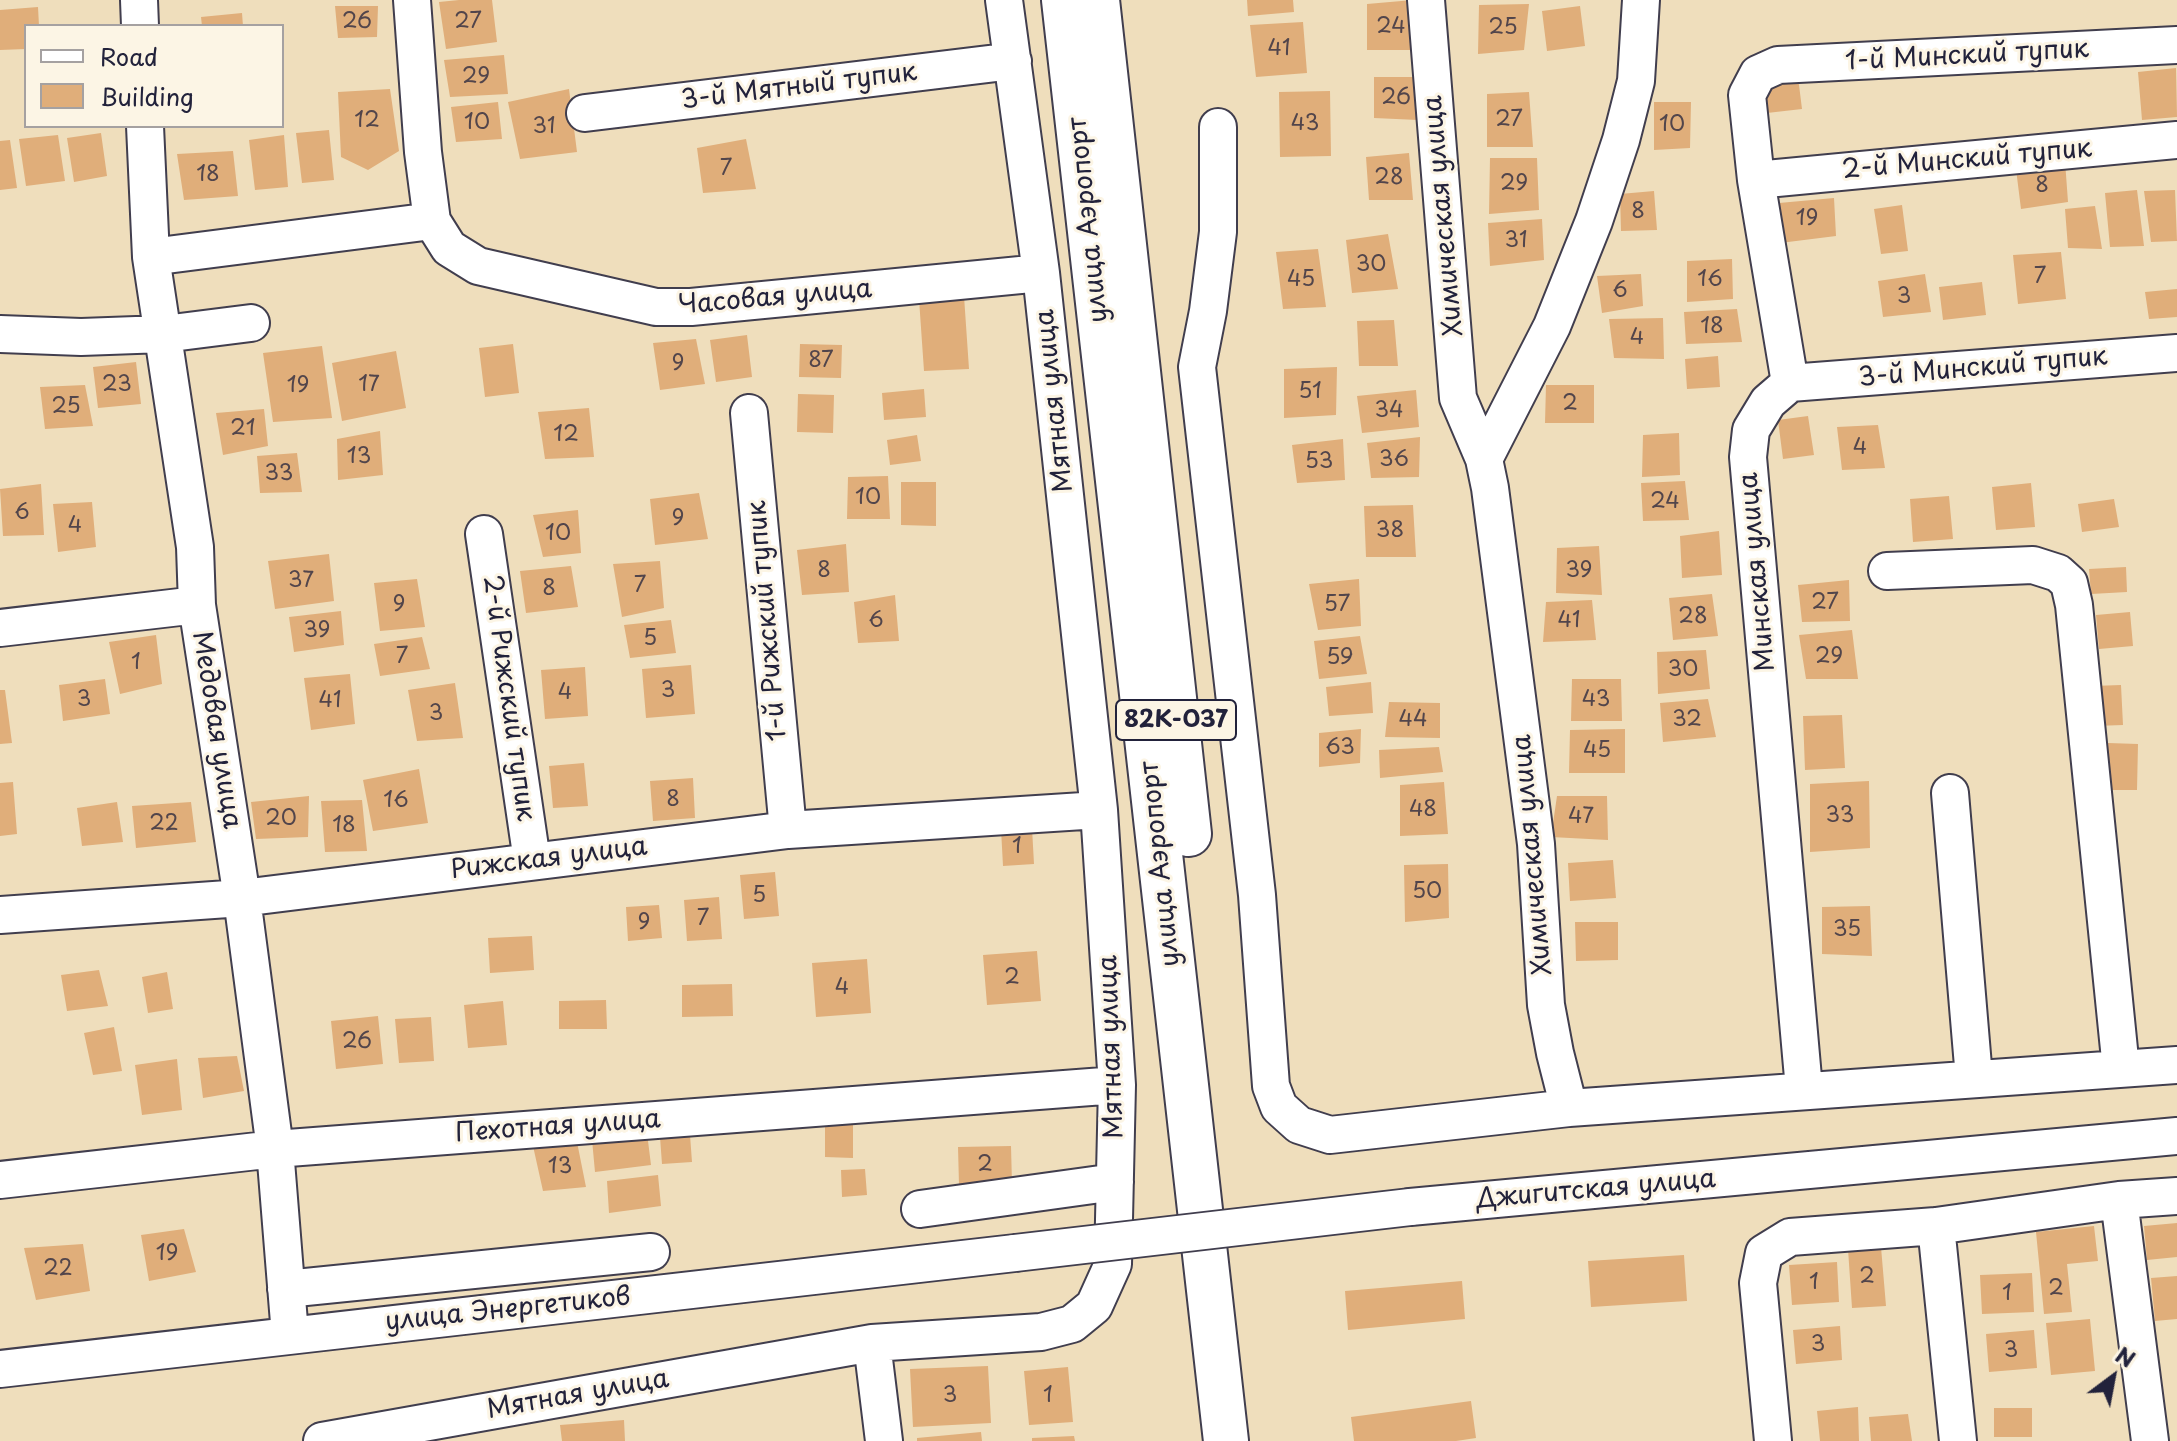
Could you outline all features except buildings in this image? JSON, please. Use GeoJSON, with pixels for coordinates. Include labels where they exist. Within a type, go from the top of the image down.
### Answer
{"type":"FeatureCollection","features":[{"type":"Feature","properties":{"kind":"main road","name":"улица Аэропорт"},"geometry":{"type":"LineString","coordinates":[[1064,0],[1226,1441]]}},
{"type":"Feature","properties":{"kind":"main road","name":"улица Аэропорт"},"geometry":{"type":"LineString","coordinates":[[1097,0],[1255,1441]]}},
{"type":"Feature","properties":{"kind":"street"},"geometry":{"type":"LineString","coordinates":[[139,0],[140,24]]}},
{"type":"Feature","properties":{"kind":"street"},"geometry":{"type":"LineString","coordinates":[[151,257],[432,221],[423,152],[412,0]]}},
{"type":"Feature","properties":{"kind":"street","name":"Мятная улица"},"geometry":{"type":"LineString","coordinates":[[322,1441],[872,1343],[1041,1332],[1072,1324],[1094,1306],[1113,1264],[1117,1085],[1099,810],[1041,273],[1004,0]]}},
{"type":"Feature","properties":{"kind":"street","name":"Химическая улица"},"geometry":{"type":"LineString","coordinates":[[1426,0],[1458,398],[1484,459],[1490,488],[1536,844],[1546,1005],[1569,1108]]}},
{"type":"Feature","properties":{"kind":"street"},"geometry":{"type":"LineString","coordinates":[[1484,459],[1552,326],[1594,221],[1621,140],[1636,81],[1641,0]]}},
{"type":"Feature","properties":{"kind":"street","name":"1-й Минский тупик"},"geometry":{"type":"LineString","coordinates":[[1756,180],[1747,95],[1758,74],[1778,65],[2177,45]]}},
{"type":"Feature","properties":{"kind":"street","name":"3-й Мятный тупик"},"geometry":{"type":"LineString","coordinates":[[585,113],[1013,61]]}},
{"type":"Feature","properties":{"kind":"street"},"geometry":{"type":"LineString","coordinates":[[1218,127],[1218,232],[1197,367],[1257,895],[1271,1086],[1279,1107],[1299,1125],[1330,1135],[1569,1108],[2177,1065]]}},
{"type":"Feature","properties":{"kind":"street","name":"Медовая улица"},"geometry":{"type":"LineString","coordinates":[[145,128],[151,257],[195,547],[197,605],[242,898],[275,1149],[290,1335]]}},
{"type":"Feature","properties":{"kind":"street","name":"2-й Минский тупик"},"geometry":{"type":"LineString","coordinates":[[1756,180],[2177,140]]}},
{"type":"Feature","properties":{"kind":"street"},"geometry":{"type":"LineString","coordinates":[[1756,180],[1790,383]]}},
{"type":"Feature","properties":{"kind":"street","name":"Часовая улица"},"geometry":{"type":"LineString","coordinates":[[432,221],[449,248],[478,266],[656,307],[691,307],[1041,273]]}},
{"type":"Feature","properties":{"kind":"street"},"geometry":{"type":"LineString","coordinates":[[0,334],[81,337],[164,334],[251,323]]}},
{"type":"Feature","properties":{"kind":"street","name":"3-й Минский тупик"},"geometry":{"type":"LineString","coordinates":[[1790,383],[2177,353]]}},
{"type":"Feature","properties":{"kind":"street","name":"Минская улица"},"geometry":{"type":"LineString","coordinates":[[1790,383],[1768,402],[1751,430],[1748,457],[1804,1089]]}},
{"type":"Feature","properties":{"kind":"street","name":"1-й Рижский тупик"},"geometry":{"type":"LineString","coordinates":[[749,413],[788,830]]}},
{"type":"Feature","properties":{"kind":"street","name":"2-й Рижский тупик"},"geometry":{"type":"LineString","coordinates":[[484,534],[532,861]]}},
{"type":"Feature","properties":{"kind":"street"},"geometry":{"type":"LineString","coordinates":[[1887,571],[2033,565],[2058,573],[2069,583],[2074,605],[2121,1069]]}},
{"type":"Feature","properties":{"kind":"street"},"geometry":{"type":"LineString","coordinates":[[0,628],[197,605]]}},
{"type":"Feature","properties":{"kind":"street"},"geometry":{"type":"LineString","coordinates":[[1950,793],[1974,1078]]}},
{"type":"Feature","properties":{"kind":"street","name":"Рижская улица"},"geometry":{"type":"LineString","coordinates":[[0,915],[242,898],[788,830],[1099,810]]}},
{"type":"Feature","properties":{"kind":"street","name":"Пехотная улица"},"geometry":{"type":"LineString","coordinates":[[0,1180],[275,1149],[1117,1085]]}},
{"type":"Feature","properties":{"kind":"street","name":"Джигитская улица"},"geometry":{"type":"LineString","coordinates":[[1015,1253],[1410,1207],[2177,1136]]}},
{"type":"Feature","properties":{"kind":"street"},"geometry":{"type":"LineString","coordinates":[[920,1209],[1115,1182]]}},
{"type":"Feature","properties":{"kind":"street"},"geometry":{"type":"LineString","coordinates":[[1773,1441],[1758,1283],[1764,1253],[1790,1237],[1936,1226],[2119,1200],[2177,1196]]}},
{"type":"Feature","properties":{"kind":"street"},"geometry":{"type":"LineString","coordinates":[[2119,1200],[2150,1441]]}},
{"type":"Feature","properties":{"kind":"street"},"geometry":{"type":"LineString","coordinates":[[1936,1226],[1958,1441]]}},
{"type":"Feature","properties":{"kind":"street"},"geometry":{"type":"LineString","coordinates":[[286,1289],[651,1252]]}},
{"type":"Feature","properties":{"kind":"street","name":"улица Энергетиков"},"geometry":{"type":"LineString","coordinates":[[0,1369],[1015,1253]]}},
{"type":"Feature","properties":{"kind":"street"},"geometry":{"type":"LineString","coordinates":[[872,1343],[884,1441]]}}]}
